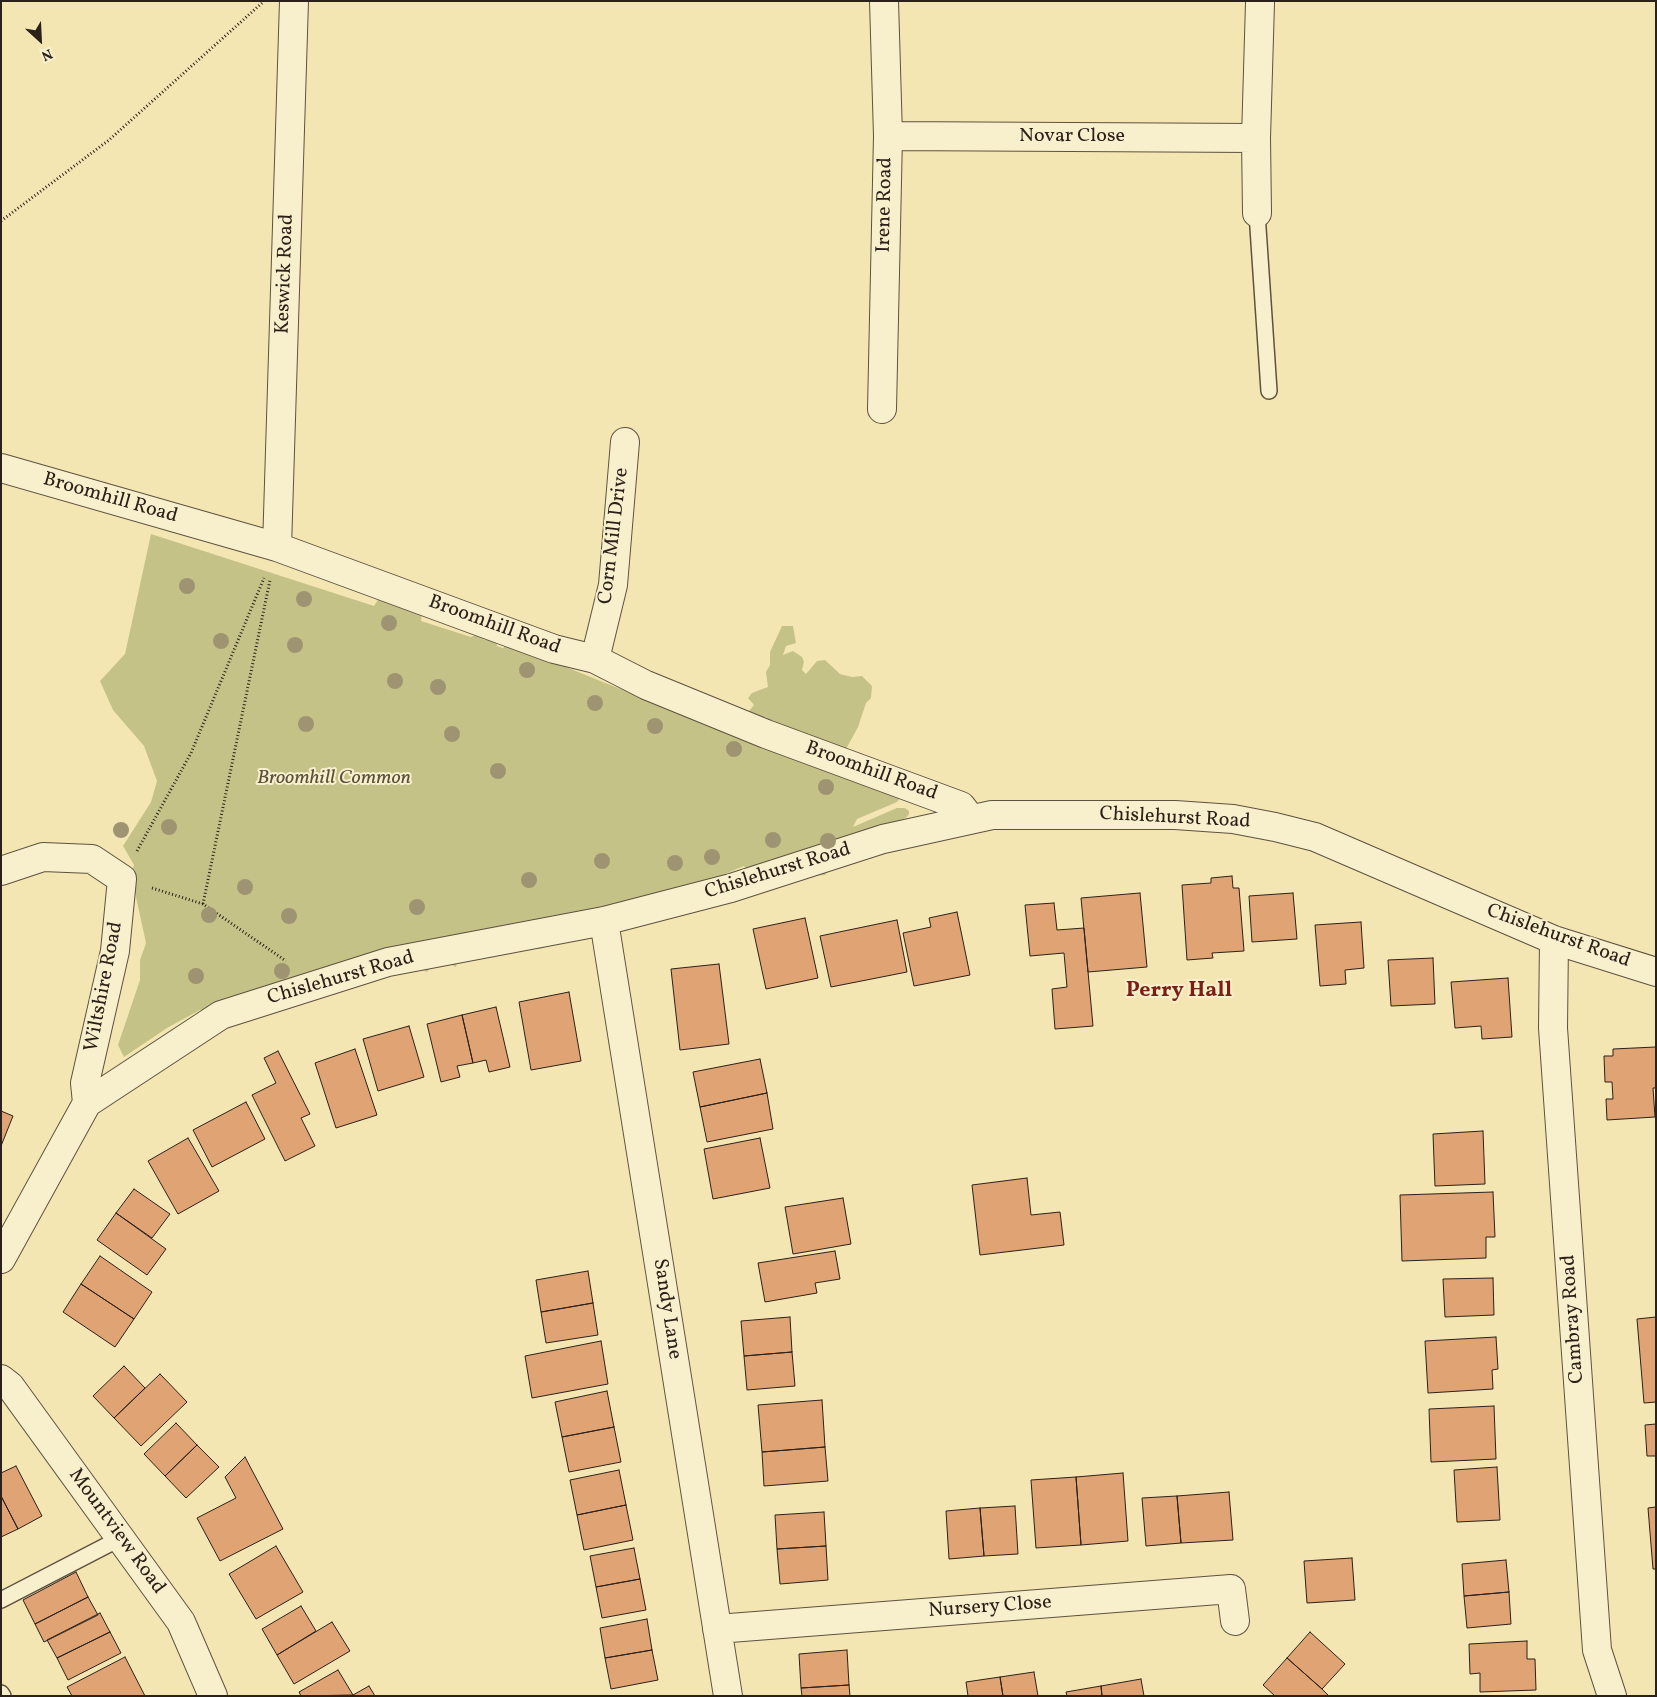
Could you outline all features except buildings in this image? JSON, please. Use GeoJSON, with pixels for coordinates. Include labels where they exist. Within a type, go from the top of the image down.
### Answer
{"type":"FeatureCollection","features":[{"type":"Feature","properties":{"kind":"street","name":"Keswick Road"},"geometry":{"type":"LineString","coordinates":[[277,547],[294,1]]}},
{"type":"Feature","properties":{"kind":"street","name":"Irene Road"},"geometry":{"type":"LineString","coordinates":[[882,409],[888,136],[884,1]]}},
{"type":"Feature","properties":{"kind":"street"},"geometry":{"type":"LineString","coordinates":[[1257,213],[1256,138],[1260,3]]}},
{"type":"Feature","properties":{"kind":"street","name":"Novar Close"},"geometry":{"type":"LineString","coordinates":[[888,136],[1256,138]]}},
{"type":"Feature","properties":{"kind":"street","name":"Corn Mill Drive"},"geometry":{"type":"LineString","coordinates":[[595,659],[613,585],[625,442]]}},
{"type":"Feature","properties":{"kind":"street","name":"Broomhill Road"},"geometry":{"type":"LineString","coordinates":[[1,468],[277,547],[547,646],[595,659],[646,684],[766,734],[961,806],[971,819]]}},
{"type":"Feature","properties":{"kind":"street","name":"Chislehurst Road"},"geometry":{"type":"LineString","coordinates":[[1,1259],[87,1103],[221,1015],[388,962],[604,921],[731,888],[883,839],[971,819],[1016,813],[1176,815],[1233,819],[1274,827],[1315,837],[1554,940],[1656,972]]}},
{"type":"Feature","properties":{"kind":"street"},"geometry":{"type":"LineString","coordinates":[[1,871],[43,857],[92,859],[122,879]]}},
{"type":"Feature","properties":{"kind":"street","name":"Wiltshire Road"},"geometry":{"type":"LineString","coordinates":[[87,1103],[85,1083],[116,951],[122,879]]}},
{"type":"Feature","properties":{"kind":"street","name":"Sandy Lane"},"geometry":{"type":"LineString","coordinates":[[604,921],[728,1696]]}},
{"type":"Feature","properties":{"kind":"street","name":"Cambray Road"},"geometry":{"type":"LineString","coordinates":[[1554,940],[1553,1028],[1597,1650],[1612,1696]]}},
{"type":"Feature","properties":{"kind":"street","name":"Mountview Road"},"geometry":{"type":"LineString","coordinates":[[1,1379],[10,1386],[119,1539],[182,1622],[213,1696]]}},
{"type":"Feature","properties":{"kind":"street","name":"Nursery Close"},"geometry":{"type":"LineString","coordinates":[[717,1629],[1231,1589],[1235,1621]]}},
{"type":"Feature","properties":{"kind":"lane"},"geometry":{"type":"LineString","coordinates":[[1257,213],[1269,391]]}},
{"type":"Feature","properties":{"kind":"lane"},"geometry":{"type":"LineString","coordinates":[[1,1600],[119,1539]]}},
{"type":"Feature","properties":{"kind":"path"},"geometry":{"type":"LineString","coordinates":[[1,221],[109,140],[264,1]]}},
{"type":"Feature","properties":{"kind":"path"},"geometry":{"type":"LineString","coordinates":[[277,547],[191,753],[122,879],[203,904],[288,962]]}},
{"type":"Feature","properties":{"kind":"path"},"geometry":{"type":"LineString","coordinates":[[203,904],[277,547]]}},
{"type":"Feature","properties":{"kind":"green space","name":"Broomhill Common"},"geometry":{"type":"Polygon","coordinates":[[[151,534],[374,606],[379,598],[422,613],[421,621],[471,637],[476,635],[485,640],[495,639],[497,646],[503,648],[505,646],[561,665],[635,695],[774,725],[766,717],[756,717],[748,712],[754,705],[748,698],[752,693],[768,687],[766,672],[770,665],[770,652],[782,626],[793,626],[796,643],[786,646],[783,655],[793,651],[802,657],[804,662],[802,670],[806,674],[817,661],[825,660],[840,674],[852,677],[862,676],[872,686],[871,698],[866,703],[858,727],[846,749],[902,795],[897,802],[857,819],[853,827],[897,808],[905,808],[909,811],[909,814],[906,818],[848,839],[836,862],[825,875],[785,877],[749,872],[744,866],[654,904],[547,941],[543,948],[539,949],[524,940],[457,962],[456,967],[444,961],[435,962],[427,972],[418,968],[200,1010],[167,1028],[124,1057],[118,1045],[140,980],[140,960],[146,943],[131,874],[134,865],[123,846],[151,802],[157,781],[144,746],[113,710],[100,681],[125,654],[151,534]]]}},
{"type":"Feature","properties":{"kind":"district","name":"Perry Hall"},"geometry":{"type":"Point","coordinates":[1179,992]}}]}
